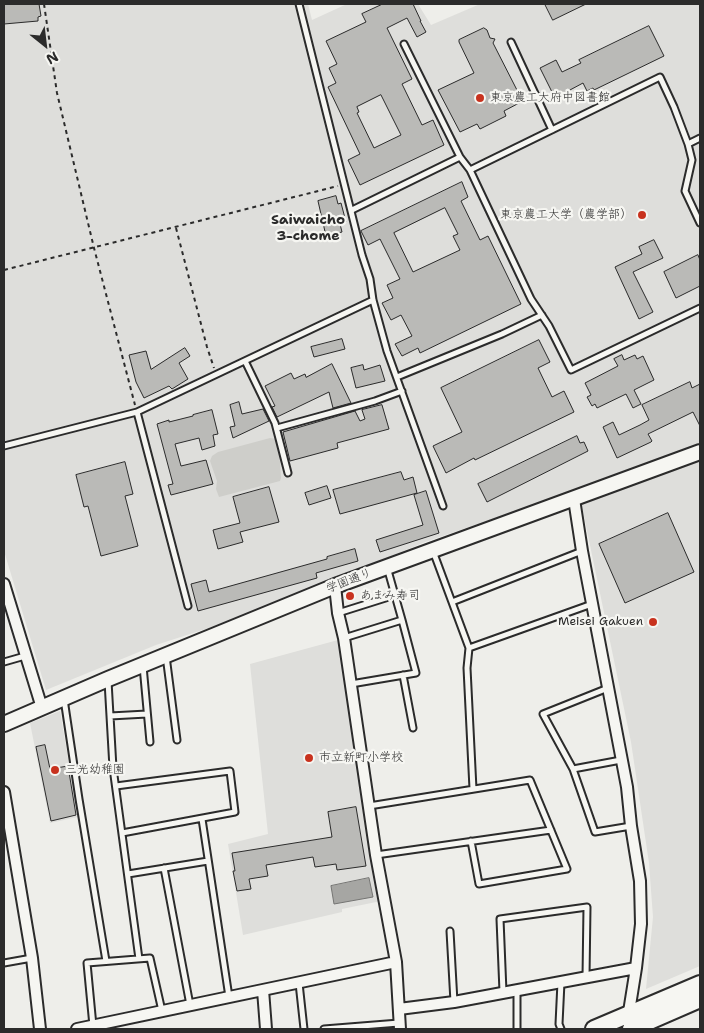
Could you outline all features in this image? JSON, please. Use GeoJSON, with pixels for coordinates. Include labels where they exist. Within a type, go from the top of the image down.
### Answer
{"type":"FeatureCollection","features":[{"type":"Feature","properties":{"kind":"main road"},"geometry":{"type":"LineString","coordinates":[[628,1025],[700,984]]}},
{"type":"Feature","properties":{"kind":"main road"},"geometry":{"type":"LineString","coordinates":[[594,1029],[628,1025],[700,999]]}},
{"type":"Feature","properties":{"kind":"street","name":"学園通り"},"geometry":{"type":"LineString","coordinates":[[4,724],[108,679],[335,586],[700,452]]}},
{"type":"Feature","properties":{"kind":"street"},"geometry":{"type":"LineString","coordinates":[[574,499],[626,787],[640,881],[641,924],[628,1025]]}},
{"type":"Feature","properties":{"kind":"street"},"geometry":{"type":"LineString","coordinates":[[335,586],[376,854],[396,962],[400,1026]]}},
{"type":"Feature","properties":{"kind":"street"},"geometry":{"type":"LineString","coordinates":[[4,589],[42,708]]}},
{"type":"Feature","properties":{"kind":"street"},"geometry":{"type":"LineString","coordinates":[[4,792],[32,958],[40,1029]]}},
{"type":"Feature","properties":{"kind":"street"},"geometry":{"type":"LineString","coordinates":[[77,1029],[396,962]]}},
{"type":"Feature","properties":{"kind":"street"},"geometry":{"type":"LineString","coordinates":[[399,1008],[454,1002],[636,968]]}},
{"type":"Feature","properties":{"kind":"street"},"geometry":{"type":"LineString","coordinates":[[263,990],[266,1029]]}},
{"type":"Feature","properties":{"kind":"street"},"geometry":{"type":"LineString","coordinates":[[131,1018],[132,1029]]}},
{"type":"Feature","properties":{"kind":"lane"},"geometry":{"type":"LineString","coordinates":[[299,4],[387,351],[443,506]]}},
{"type":"Feature","properties":{"kind":"lane"},"geometry":{"type":"LineString","coordinates":[[511,42],[552,130]]}},
{"type":"Feature","properties":{"kind":"lane"},"geometry":{"type":"LineString","coordinates":[[404,44],[460,157],[470,170],[531,299],[550,326],[571,370],[700,308]]}},
{"type":"Feature","properties":{"kind":"lane"},"geometry":{"type":"LineString","coordinates":[[470,170],[660,77],[688,144],[692,160],[685,191],[700,223]]}},
{"type":"Feature","properties":{"kind":"lane"},"geometry":{"type":"LineString","coordinates":[[688,144],[700,138]]}},
{"type":"Feature","properties":{"kind":"lane"},"geometry":{"type":"LineString","coordinates":[[352,210],[460,157]]}},
{"type":"Feature","properties":{"kind":"lane"},"geometry":{"type":"LineString","coordinates":[[4,446],[137,412],[373,300]]}},
{"type":"Feature","properties":{"kind":"lane"},"geometry":{"type":"LineString","coordinates":[[397,377],[502,334],[542,315]]}},
{"type":"Feature","properties":{"kind":"lane"},"geometry":{"type":"LineString","coordinates":[[245,361],[276,428],[288,473]]}},
{"type":"Feature","properties":{"kind":"lane"},"geometry":{"type":"LineString","coordinates":[[276,428],[375,401],[402,391]]}},
{"type":"Feature","properties":{"kind":"lane"},"geometry":{"type":"LineString","coordinates":[[137,412],[188,606]]}},
{"type":"Feature","properties":{"kind":"lane"},"geometry":{"type":"LineString","coordinates":[[432,550],[469,648],[467,668],[472,789]]}},
{"type":"Feature","properties":{"kind":"lane"},"geometry":{"type":"LineString","coordinates":[[452,602],[582,551]]}},
{"type":"Feature","properties":{"kind":"lane"},"geometry":{"type":"LineString","coordinates":[[350,684],[416,673],[386,567]]}},
{"type":"Feature","properties":{"kind":"lane"},"geometry":{"type":"LineString","coordinates":[[338,613],[395,595]]}},
{"type":"Feature","properties":{"kind":"lane"},"geometry":{"type":"LineString","coordinates":[[469,648],[592,604]]}},
{"type":"Feature","properties":{"kind":"lane"},"geometry":{"type":"LineString","coordinates":[[344,638],[402,620]]}},
{"type":"Feature","properties":{"kind":"lane"},"geometry":{"type":"LineString","coordinates":[[166,655],[177,740]]}},
{"type":"Feature","properties":{"kind":"lane"},"geometry":{"type":"LineString","coordinates":[[4,662],[25,656]]}},
{"type":"Feature","properties":{"kind":"lane"},"geometry":{"type":"LineString","coordinates":[[143,665],[150,742]]}},
{"type":"Feature","properties":{"kind":"lane"},"geometry":{"type":"LineString","coordinates":[[403,675],[413,728]]}},
{"type":"Feature","properties":{"kind":"lane"},"geometry":{"type":"LineString","coordinates":[[108,679],[113,768],[139,959]]}},
{"type":"Feature","properties":{"kind":"lane"},"geometry":{"type":"LineString","coordinates":[[608,688],[543,714],[573,769],[595,832],[631,826]]}},
{"type":"Feature","properties":{"kind":"lane"},"geometry":{"type":"LineString","coordinates":[[64,699],[78,799],[106,961]]}},
{"type":"Feature","properties":{"kind":"lane"},"geometry":{"type":"LineString","coordinates":[[110,716],[147,714]]}},
{"type":"Feature","properties":{"kind":"lane"},"geometry":{"type":"LineString","coordinates":[[573,769],[621,760]]}},
{"type":"Feature","properties":{"kind":"lane"},"geometry":{"type":"LineString","coordinates":[[116,786],[230,772],[236,812],[122,833]]}},
{"type":"Feature","properties":{"kind":"lane"},"geometry":{"type":"LineString","coordinates":[[369,806],[530,780],[567,869],[479,884],[471,841]]}},
{"type":"Feature","properties":{"kind":"lane"},"geometry":{"type":"LineString","coordinates":[[202,818],[229,997]]}},
{"type":"Feature","properties":{"kind":"lane"},"geometry":{"type":"LineString","coordinates":[[376,854],[551,830]]}},
{"type":"Feature","properties":{"kind":"lane"},"geometry":{"type":"LineString","coordinates":[[128,874],[208,862]]}},
{"type":"Feature","properties":{"kind":"lane"},"geometry":{"type":"LineString","coordinates":[[164,868],[190,1005]]}},
{"type":"Feature","properties":{"kind":"lane"},"geometry":{"type":"LineString","coordinates":[[503,992],[500,919],[587,907],[586,977]]}},
{"type":"Feature","properties":{"kind":"lane"},"geometry":{"type":"LineString","coordinates":[[450,931],[454,1002]]}},
{"type":"Feature","properties":{"kind":"lane"},"geometry":{"type":"LineString","coordinates":[[4,963],[32,958]]}},
{"type":"Feature","properties":{"kind":"lane"},"geometry":{"type":"LineString","coordinates":[[94,1026],[87,963],[150,958],[162,1011]]}},
{"type":"Feature","properties":{"kind":"lane"},"geometry":{"type":"LineString","coordinates":[[299,982],[304,1029]]}},
{"type":"Feature","properties":{"kind":"lane"},"geometry":{"type":"LineString","coordinates":[[561,1029],[559,1024],[562,982]]}},
{"type":"Feature","properties":{"kind":"lane"},"geometry":{"type":"LineString","coordinates":[[517,990],[517,1029]]}},
{"type":"Feature","properties":{"kind":"lane"},"geometry":{"type":"LineString","coordinates":[[324,1029],[400,1026]]}},
{"type":"Feature","properties":{"kind":"path"},"geometry":{"type":"LineString","coordinates":[[44,4],[57,93],[94,248],[137,412]]}},
{"type":"Feature","properties":{"kind":"path"},"geometry":{"type":"LineString","coordinates":[[4,270],[345,184]]}},
{"type":"Feature","properties":{"kind":"path"},"geometry":{"type":"LineString","coordinates":[[176,227],[216,375]]}},
{"type":"Feature","properties":{"kind":"shaded area"},"geometry":{"type":"Polygon","coordinates":[[[4,4],[308,4],[312,20],[347,4],[418,4],[431,25],[480,4],[700,4],[700,445],[575,491],[425,542],[255,613],[156,645],[46,690],[4,551],[4,4]]]}},
{"type":"Feature","properties":{"kind":"shaded area"},"geometry":{"type":"Polygon","coordinates":[[[270,438],[276,439],[279,447],[280,481],[219,497],[216,489],[217,481],[210,461],[212,456],[218,452],[270,438]]]}},
{"type":"Feature","properties":{"kind":"shaded area","name":"Meisei Gakuen"},"geometry":{"type":"Polygon","coordinates":[[[700,460],[700,966],[646,989],[653,917],[649,863],[631,742],[581,502],[700,460]]]}},
{"type":"Feature","properties":{"kind":"shaded area","name":"市立新町小学校"},"geometry":{"type":"Polygon","coordinates":[[[338,640],[381,901],[342,909],[342,912],[243,935],[228,844],[268,834],[250,664],[338,640]]]}},
{"type":"Feature","properties":{"kind":"shaded area","name":"三光幼稚園"},"geometry":{"type":"Polygon","coordinates":[[[60,711],[78,817],[50,823],[30,723],[60,711]]]}},
{"type":"Feature","properties":{"kind":"shaded area"},"geometry":{"type":"Polygon","coordinates":[[[369,878],[373,897],[334,904],[331,886],[369,878]]]}},
{"type":"Feature","properties":{"kind":"building"},"geometry":{"type":"Polygon","coordinates":[[[4,4],[39,4],[41,16],[38,17],[38,21],[4,24],[4,4]]]}},
{"type":"Feature","properties":{"kind":"building"},"geometry":{"type":"Polygon","coordinates":[[[383,4],[413,4],[426,32],[417,37],[407,18],[387,28],[412,79],[402,84],[422,125],[433,120],[444,145],[360,185],[348,160],[360,154],[328,87],[336,83],[329,68],[337,64],[326,41],[366,22],[362,14],[383,4]],[[381,95],[357,107],[359,112],[357,113],[374,148],[401,135],[381,95]]]}},
{"type":"Feature","properties":{"kind":"building"},"geometry":{"type":"Polygon","coordinates":[[[545,4],[586,4],[553,20],[545,4]]]}},
{"type":"Feature","properties":{"kind":"building"},"geometry":{"type":"Polygon","coordinates":[[[649,26],[664,56],[594,90],[593,88],[587,91],[583,83],[555,98],[540,68],[556,60],[562,72],[581,63],[579,60],[649,26]]]}},
{"type":"Feature","properties":{"kind":"building","name":"東京農工大府中図書館"},"geometry":{"type":"Polygon","coordinates":[[[484,28],[487,30],[490,38],[495,39],[493,43],[519,94],[517,94],[521,102],[504,111],[506,116],[480,129],[477,124],[460,132],[438,90],[474,73],[459,40],[484,28]]]}},
{"type":"Feature","properties":{"kind":"building"},"geometry":{"type":"Polygon","coordinates":[[[462,182],[468,197],[461,201],[480,240],[488,236],[521,304],[420,353],[418,348],[402,356],[395,344],[412,336],[401,315],[391,320],[382,303],[393,298],[387,285],[400,279],[380,239],[368,245],[361,231],[462,182]],[[445,208],[394,233],[413,272],[460,250],[453,236],[458,234],[445,208]]]}},
{"type":"Feature","properties":{"kind":"building"},"geometry":{"type":"Polygon","coordinates":[[[336,196],[338,204],[341,203],[346,222],[340,224],[342,232],[326,236],[318,201],[336,196]]]}},
{"type":"Feature","properties":{"kind":"building"},"geometry":{"type":"Polygon","coordinates":[[[654,240],[663,258],[633,272],[653,312],[639,319],[615,267],[642,254],[639,247],[654,240]]]}},
{"type":"Feature","properties":{"kind":"building"},"geometry":{"type":"Polygon","coordinates":[[[698,255],[700,260],[700,286],[676,298],[664,272],[698,255]]]}},
{"type":"Feature","properties":{"kind":"building"},"geometry":{"type":"Polygon","coordinates":[[[342,339],[345,349],[314,357],[311,347],[342,339]]]}},
{"type":"Feature","properties":{"kind":"building"},"geometry":{"type":"Polygon","coordinates":[[[539,340],[550,362],[538,368],[552,397],[564,391],[574,412],[446,473],[433,446],[462,432],[441,388],[539,340]]]}},
{"type":"Feature","properties":{"kind":"building"},"geometry":{"type":"Polygon","coordinates":[[[185,348],[190,356],[179,363],[188,379],[172,389],[169,386],[144,398],[136,382],[129,355],[146,351],[151,369],[185,348]]]}},
{"type":"Feature","properties":{"kind":"building"},"geometry":{"type":"Polygon","coordinates":[[[622,355],[624,360],[635,355],[637,359],[643,356],[654,380],[634,390],[641,404],[633,408],[626,394],[597,408],[595,404],[592,406],[587,397],[591,395],[585,383],[618,366],[614,359],[622,355]]]}},
{"type":"Feature","properties":{"kind":"building"},"geometry":{"type":"Polygon","coordinates":[[[332,364],[351,403],[333,408],[329,392],[277,417],[272,407],[275,406],[265,386],[291,373],[294,379],[305,374],[306,377],[332,364]]]}},
{"type":"Feature","properties":{"kind":"building"},"geometry":{"type":"Polygon","coordinates":[[[363,365],[364,370],[380,365],[385,381],[356,388],[351,368],[363,365]]]}},
{"type":"Feature","properties":{"kind":"building"},"geometry":{"type":"Polygon","coordinates":[[[690,382],[692,388],[700,384],[700,426],[693,412],[648,434],[651,442],[617,458],[603,427],[613,422],[619,435],[640,425],[649,420],[642,405],[690,382]]]}},
{"type":"Feature","properties":{"kind":"building"},"geometry":{"type":"Polygon","coordinates":[[[239,402],[242,414],[263,409],[269,421],[233,438],[230,427],[235,426],[230,405],[239,402]]]}},
{"type":"Feature","properties":{"kind":"building"},"geometry":{"type":"Polygon","coordinates":[[[382,405],[389,429],[337,443],[338,448],[290,461],[283,432],[355,411],[360,421],[365,419],[362,410],[382,405]]]}},
{"type":"Feature","properties":{"kind":"building"},"geometry":{"type":"Polygon","coordinates":[[[212,410],[218,434],[213,435],[215,446],[202,450],[199,438],[175,444],[181,466],[206,460],[213,484],[171,495],[168,485],[173,484],[157,424],[212,410]]]}},
{"type":"Feature","properties":{"kind":"building"},"geometry":{"type":"Polygon","coordinates":[[[577,436],[580,443],[584,442],[588,451],[487,502],[478,484],[577,436]]]}},
{"type":"Feature","properties":{"kind":"building"},"geometry":{"type":"Polygon","coordinates":[[[125,462],[133,494],[125,496],[138,546],[101,556],[88,506],[84,507],[76,475],[125,462]]]}},
{"type":"Feature","properties":{"kind":"building"},"geometry":{"type":"Polygon","coordinates":[[[401,472],[404,480],[413,477],[417,493],[340,514],[333,490],[401,472]]]}},
{"type":"Feature","properties":{"kind":"building"},"geometry":{"type":"Polygon","coordinates":[[[327,486],[331,498],[309,505],[305,493],[327,486]]]}},
{"type":"Feature","properties":{"kind":"building"},"geometry":{"type":"Polygon","coordinates":[[[269,487],[279,522],[240,532],[243,542],[218,549],[213,530],[240,523],[233,497],[269,487]]]}},
{"type":"Feature","properties":{"kind":"building"},"geometry":{"type":"Polygon","coordinates":[[[426,491],[439,533],[380,552],[376,540],[423,525],[414,495],[426,491]]]}},
{"type":"Feature","properties":{"kind":"building"},"geometry":{"type":"Polygon","coordinates":[[[668,513],[694,572],[625,603],[599,544],[668,513]]]}},
{"type":"Feature","properties":{"kind":"building"},"geometry":{"type":"Polygon","coordinates":[[[355,549],[358,561],[316,573],[317,578],[198,611],[191,584],[206,580],[209,592],[327,559],[327,557],[355,549]]]}},
{"type":"Feature","properties":{"kind":"building"},"geometry":{"type":"Polygon","coordinates":[[[45,745],[50,769],[68,766],[76,815],[51,821],[36,747],[45,745]]]}},
{"type":"Feature","properties":{"kind":"building"},"geometry":{"type":"Polygon","coordinates":[[[356,807],[366,866],[337,870],[336,864],[315,867],[313,857],[266,865],[268,876],[249,879],[251,889],[237,891],[232,853],[332,837],[328,812],[356,807]]]}},
{"type":"Feature","properties":{"kind":"place","name":"東京農工大府中図書館"},"geometry":{"type":"Point","coordinates":[480,98]}},
{"type":"Feature","properties":{"kind":"place","name":"東京農工大学（農学部）"},"geometry":{"type":"Point","coordinates":[642,215]}},
{"type":"Feature","properties":{"kind":"place","name":"あまみ寿司"},"geometry":{"type":"Point","coordinates":[350,596]}},
{"type":"Feature","properties":{"kind":"place","name":"Meisei Gakuen"},"geometry":{"type":"Point","coordinates":[653,622]}},
{"type":"Feature","properties":{"kind":"place","name":"市立新町小学校"},"geometry":{"type":"Point","coordinates":[309,758]}},
{"type":"Feature","properties":{"kind":"place","name":"三光幼稚園"},"geometry":{"type":"Point","coordinates":[55,770]}},
{"type":"Feature","properties":{"kind":"district","name":"Saiwaicho 3-chome"},"geometry":{"type":"Point","coordinates":[308,228]}}]}
